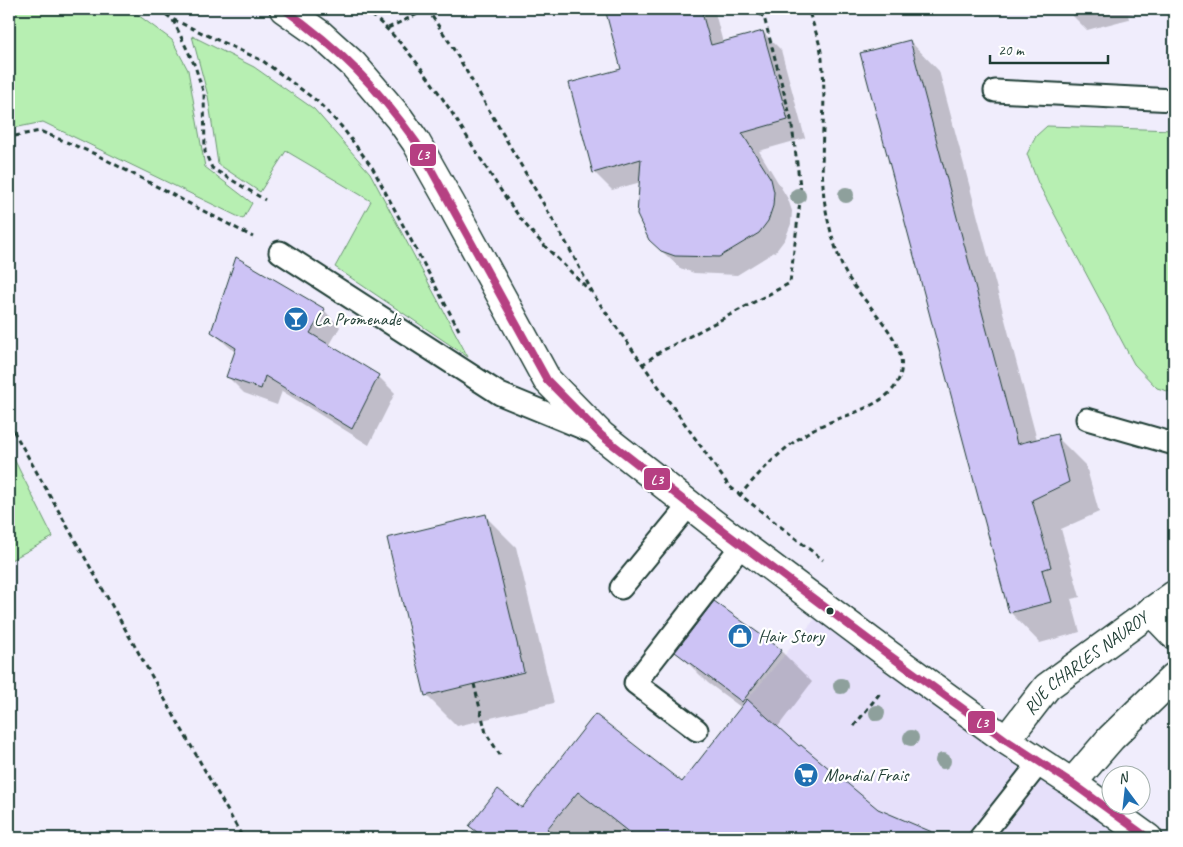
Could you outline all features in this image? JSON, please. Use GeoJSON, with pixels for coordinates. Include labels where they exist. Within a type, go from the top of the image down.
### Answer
{"type":"FeatureCollection","features":[{"type":"Feature","properties":{"kind":"main road"},"geometry":{"type":"LineString","coordinates":[[284,9],[321,35],[353,64],[399,118],[416,142],[547,380],[602,436],[742,546],[1006,740],[1072,783],[1148,838]]}},
{"type":"Feature","properties":{"kind":"main road","name":"RUE CHARLES NAUROY"},"geometry":{"type":"LineString","coordinates":[[1006,740],[1047,687],[1174,595]]}},
{"type":"Feature","properties":{"kind":"main road"},"geometry":{"type":"LineString","coordinates":[[1151,611],[1174,635]]}},
{"type":"Feature","properties":{"kind":"main road"},"geometry":{"type":"LineString","coordinates":[[1072,783],[1110,738],[1174,677]]}},
{"type":"Feature","properties":{"kind":"lane"},"geometry":{"type":"LineString","coordinates":[[995,92],[1174,100]]}},
{"type":"Feature","properties":{"kind":"lane"},"geometry":{"type":"LineString","coordinates":[[280,252],[500,394],[602,436]]}},
{"type":"Feature","properties":{"kind":"lane"},"geometry":{"type":"LineString","coordinates":[[1088,419],[1174,444]]}},
{"type":"Feature","properties":{"kind":"lane"},"geometry":{"type":"LineString","coordinates":[[621,588],[689,505]]}},
{"type":"Feature","properties":{"kind":"lane"},"geometry":{"type":"LineString","coordinates":[[696,730],[635,683],[742,546]]}},
{"type":"Feature","properties":{"kind":"lane"},"geometry":{"type":"LineString","coordinates":[[980,838],[1040,762]]}},
{"type":"Feature","properties":{"kind":"path"},"geometry":{"type":"LineString","coordinates":[[159,9],[172,19],[263,61],[317,101],[341,126],[372,167],[463,338]]}},
{"type":"Feature","properties":{"kind":"path"},"geometry":{"type":"LineString","coordinates":[[365,9],[388,28],[435,84],[518,216],[595,296]]}},
{"type":"Feature","properties":{"kind":"path"},"geometry":{"type":"LineString","coordinates":[[388,28],[427,9],[450,44],[563,237],[595,296],[729,486],[826,561]]}},
{"type":"Feature","properties":{"kind":"path"},"geometry":{"type":"LineString","coordinates":[[642,365],[658,353],[790,283],[801,193],[799,172],[791,119],[764,17],[753,9]]}},
{"type":"Feature","properties":{"kind":"path"},"geometry":{"type":"LineString","coordinates":[[714,524],[783,450],[812,430],[886,396],[898,382],[901,372],[902,359],[898,344],[848,278],[841,264],[832,232],[823,187],[822,59],[808,9]]}},
{"type":"Feature","properties":{"kind":"path"},"geometry":{"type":"LineString","coordinates":[[172,19],[195,66],[204,94],[205,152],[212,168],[265,200]]}},
{"type":"Feature","properties":{"kind":"path"},"geometry":{"type":"LineString","coordinates":[[15,136],[40,131],[95,154],[280,252]]}},
{"type":"Feature","properties":{"kind":"path"},"geometry":{"type":"LineString","coordinates":[[9,422],[243,838]]}},
{"type":"Feature","properties":{"kind":"path"},"geometry":{"type":"LineString","coordinates":[[474,684],[486,734],[500,756]]}},
{"type":"Feature","properties":{"kind":"path"},"geometry":{"type":"LineString","coordinates":[[854,726],[880,693]]}},
{"type":"Feature","properties":{"kind":"shaded area"},"geometry":{"type":"Polygon","coordinates":[[[820,613],[1100,812],[1100,814],[1103,814],[1137,838],[636,838],[746,701],[820,613]]]}},
{"type":"Feature","properties":{"kind":"green space"},"geometry":{"type":"Polygon","coordinates":[[[9,9],[105,9],[138,15],[172,40],[188,70],[205,167],[252,203],[243,219],[43,122],[9,129],[9,9]]]}},
{"type":"Feature","properties":{"kind":"green space"},"geometry":{"type":"Polygon","coordinates":[[[192,36],[254,67],[314,109],[370,173],[468,357],[335,267],[371,201],[286,151],[260,192],[218,164],[208,96],[192,36]]]}},
{"type":"Feature","properties":{"kind":"green space"},"geometry":{"type":"Polygon","coordinates":[[[1047,126],[1174,130],[1174,393],[1157,388],[1134,364],[1038,183],[1027,154],[1036,136],[1047,126]]]}},
{"type":"Feature","properties":{"kind":"green space"},"geometry":{"type":"Polygon","coordinates":[[[9,449],[53,537],[9,561],[9,449]]]}},
{"type":"Feature","properties":{"kind":"building"},"geometry":{"type":"Polygon","coordinates":[[[605,9],[701,9],[711,45],[763,31],[788,120],[742,133],[771,179],[774,192],[773,206],[768,221],[759,233],[719,257],[675,256],[661,251],[649,240],[637,215],[641,159],[593,173],[569,83],[621,69],[605,9]]]}},
{"type":"Feature","properties":{"kind":"building"},"geometry":{"type":"Polygon","coordinates":[[[910,40],[1017,444],[1057,434],[1069,482],[1032,500],[1051,567],[1042,570],[1051,602],[1009,613],[860,53],[910,40]]]}},
{"type":"Feature","properties":{"kind":"building"},"geometry":{"type":"Polygon","coordinates":[[[236,257],[325,309],[310,333],[379,375],[352,429],[265,376],[261,389],[226,377],[236,348],[211,332],[236,257]]]}},
{"type":"Feature","properties":{"kind":"building"},"geometry":{"type":"Polygon","coordinates":[[[486,514],[524,672],[425,696],[387,538],[486,514]]]}},
{"type":"Feature","properties":{"kind":"building"},"geometry":{"type":"Polygon","coordinates":[[[714,601],[782,650],[742,702],[675,652],[714,601]]]}},
{"type":"Feature","properties":{"kind":"building"},"geometry":{"type":"Polygon","coordinates":[[[747,699],[799,746],[801,745],[878,809],[946,838],[636,838],[578,792],[547,829],[559,838],[485,838],[469,826],[498,789],[522,808],[595,714],[682,782],[747,699]]]}},
{"type":"Feature","properties":{"kind":"transit line","name":"L3"},"geometry":{"type":"LineString","coordinates":[[284,9],[322,38],[372,86],[416,142],[547,380],[602,436],[714,524],[889,655],[1006,740],[1072,783],[1148,838]]}},
{"type":"Feature","properties":{"kind":"place","name":"La Promenade"},"geometry":{"type":"Point","coordinates":[296,319]}},
{"type":"Feature","properties":{"kind":"place","name":"Hair Story"},"geometry":{"type":"Point","coordinates":[740,636]}},
{"type":"Feature","properties":{"kind":"place","name":"Mondial Frais"},"geometry":{"type":"Point","coordinates":[806,775]}}]}
